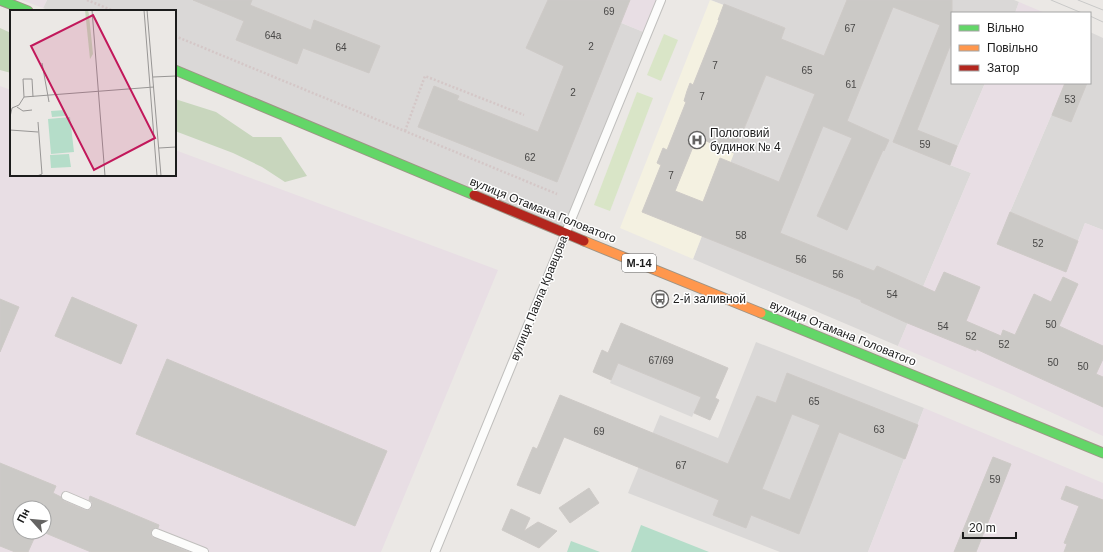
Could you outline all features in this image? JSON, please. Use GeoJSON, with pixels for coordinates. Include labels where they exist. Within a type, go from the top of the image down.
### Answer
{"type":"FeatureCollection","features":[{"type":"Feature","properties":{"kind":"main road"},"geometry":{"type":"LineString","coordinates":[[0,0],[25,10]]}},
{"type":"Feature","properties":{"kind":"main road","name":"вулиця Отамана Головатого"},"geometry":{"type":"LineString","coordinates":[[176,70],[565,233],[1103,453]]}},
{"type":"Feature","properties":{"kind":"lane","name":"вулиця Павла Кравцова"},"geometry":{"type":"LineString","coordinates":[[435,552],[661,0]]}},
{"type":"Feature","properties":{"kind":"lane"},"geometry":{"type":"LineString","coordinates":[[66,496],[87,505]]}},
{"type":"Feature","properties":{"kind":"lane"},"geometry":{"type":"LineString","coordinates":[[156,533],[204,552]]}},
{"type":"Feature","properties":{"kind":"path"},"geometry":{"type":"LineString","coordinates":[[87,0],[112,10]]}},
{"type":"Feature","properties":{"kind":"path"},"geometry":{"type":"LineString","coordinates":[[176,36],[557,194]]}},
{"type":"Feature","properties":{"kind":"path"},"geometry":{"type":"LineString","coordinates":[[405,131],[425,76],[524,115]]}},
{"type":"Feature","properties":{"kind":"shaded area"},"geometry":{"type":"Polygon","coordinates":[[[21,0],[47,0],[43,8],[21,0]]]}},
{"type":"Feature","properties":{"kind":"shaded area"},"geometry":{"type":"Polygon","coordinates":[[[47,0],[565,0],[646,33],[564,231],[176,65],[176,10],[48,10],[43,8],[47,0]]]}},
{"type":"Feature","properties":{"kind":"shaded area"},"geometry":{"type":"Polygon","coordinates":[[[565,0],[658,0],[646,33],[565,0]]]}},
{"type":"Feature","properties":{"kind":"shaded area","name":"Пологовий будинок № 4"},"geometry":{"type":"Polygon","coordinates":[[[710,0],[785,28],[693,259],[620,228],[710,0]]]}},
{"type":"Feature","properties":{"kind":"shaded area"},"geometry":{"type":"Polygon","coordinates":[[[711,0],[1014,0],[1019,2],[1015,12],[951,12],[951,84],[985,84],[950,165],[971,173],[898,346],[693,259],[734,153],[785,29],[711,0]]]}},
{"type":"Feature","properties":{"kind":"shaded area"},"geometry":{"type":"Polygon","coordinates":[[[1019,2],[1043,12],[1015,12],[1019,2]]]}},
{"type":"Feature","properties":{"kind":"shaded area"},"geometry":{"type":"Polygon","coordinates":[[[1091,32],[1103,38],[1103,230],[1085,223],[1078,241],[1010,212],[1065,84],[1091,84],[1091,32]]]}},
{"type":"Feature","properties":{"kind":"shaded area"},"geometry":{"type":"Polygon","coordinates":[[[985,84],[1065,84],[1010,212],[1078,241],[1085,223],[1103,230],[1103,436],[1009,393],[898,346],[971,173],[950,165],[985,84]]]}},
{"type":"Feature","properties":{"kind":"shaded area"},"geometry":{"type":"Polygon","coordinates":[[[0,86],[10,90],[10,176],[176,176],[176,150],[498,270],[381,552],[0,552],[0,86]]]}},
{"type":"Feature","properties":{"kind":"shaded area"},"geometry":{"type":"Polygon","coordinates":[[[756,342],[924,408],[868,552],[780,552],[628,493],[660,415],[718,438],[756,342]]]}},
{"type":"Feature","properties":{"kind":"shaded area"},"geometry":{"type":"Polygon","coordinates":[[[618,363],[701,397],[692,417],[610,383],[618,363]]]}},
{"type":"Feature","properties":{"kind":"shaded area"},"geometry":{"type":"Polygon","coordinates":[[[924,408],[1103,483],[1103,514],[1088,552],[868,552],[924,408]]]}},
{"type":"Feature","properties":{"kind":"green space"},"geometry":{"type":"Polygon","coordinates":[[[0,28],[10,33],[10,73],[0,70],[0,28]]]}},
{"type":"Feature","properties":{"kind":"green space"},"geometry":{"type":"Polygon","coordinates":[[[664,34],[678,40],[661,81],[647,75],[664,34]]]}},
{"type":"Feature","properties":{"kind":"green space"},"geometry":{"type":"Polygon","coordinates":[[[637,92],[653,98],[610,211],[594,205],[637,92]]]}},
{"type":"Feature","properties":{"kind":"green space"},"geometry":{"type":"Polygon","coordinates":[[[176,99],[216,112],[253,137],[281,137],[307,176],[285,182],[262,167],[233,153],[176,131],[176,99]]]}},
{"type":"Feature","properties":{"kind":"green space"},"geometry":{"type":"Polygon","coordinates":[[[641,525],[709,552],[631,552],[641,525]]]}},
{"type":"Feature","properties":{"kind":"green space"},"geometry":{"type":"Polygon","coordinates":[[[571,541],[600,552],[567,552],[571,541]]]}},
{"type":"Feature","properties":{"kind":"building"},"geometry":{"type":"Polygon","coordinates":[[[193,0],[252,0],[250,5],[311,30],[314,20],[380,46],[369,73],[303,48],[297,64],[236,40],[244,21],[193,0]]]}},
{"type":"Feature","properties":{"kind":"building"},"geometry":{"type":"Polygon","coordinates":[[[548,0],[630,0],[557,182],[418,127],[434,86],[459,96],[457,100],[538,132],[564,66],[526,48],[548,0]]]}},
{"type":"Feature","properties":{"kind":"building"},"geometry":{"type":"Polygon","coordinates":[[[847,0],[952,0],[951,44],[917,130],[957,146],[950,165],[893,142],[940,25],[893,7],[847,121],[889,140],[884,151],[883,150],[847,230],[817,216],[852,138],[823,126],[780,233],[874,271],[877,266],[935,292],[944,272],[980,287],[966,321],[1001,336],[1003,330],[1015,335],[1034,294],[1051,302],[1063,277],[1078,284],[1059,326],[1103,346],[1103,359],[1096,374],[1103,377],[1103,407],[976,349],[976,351],[905,322],[861,302],[861,300],[642,212],[661,165],[657,163],[663,148],[667,150],[686,102],[684,101],[690,83],[693,85],[724,4],[785,28],[781,39],[824,56],[847,0]],[[766,75],[734,153],[697,137],[675,191],[703,202],[720,158],[779,182],[815,94],[766,75]]]}},
{"type":"Feature","properties":{"kind":"building"},"geometry":{"type":"Polygon","coordinates":[[[1065,84],[1087,84],[1071,122],[1052,115],[1065,84]]]}},
{"type":"Feature","properties":{"kind":"building"},"geometry":{"type":"Polygon","coordinates":[[[1010,212],[1078,241],[1066,272],[997,244],[1010,212]]]}},
{"type":"Feature","properties":{"kind":"building"},"geometry":{"type":"Polygon","coordinates":[[[72,297],[137,325],[121,364],[55,336],[72,297]]]}},
{"type":"Feature","properties":{"kind":"building"},"geometry":{"type":"Polygon","coordinates":[[[0,299],[19,307],[0,352],[0,299]]]}},
{"type":"Feature","properties":{"kind":"building"},"geometry":{"type":"Polygon","coordinates":[[[621,323],[728,368],[715,398],[719,400],[710,420],[694,413],[701,397],[618,363],[611,380],[593,372],[602,350],[608,353],[621,323]]]}},
{"type":"Feature","properties":{"kind":"building"},"geometry":{"type":"Polygon","coordinates":[[[167,359],[387,451],[355,526],[136,434],[167,359]]]}},
{"type":"Feature","properties":{"kind":"building"},"geometry":{"type":"Polygon","coordinates":[[[787,373],[918,425],[905,459],[839,432],[799,534],[751,515],[746,528],[713,515],[719,500],[564,437],[540,494],[517,485],[533,447],[537,449],[560,395],[728,464],[757,396],[776,403],[787,373]],[[792,414],[762,489],[790,500],[820,425],[792,414]]]}},
{"type":"Feature","properties":{"kind":"building"},"geometry":{"type":"Polygon","coordinates":[[[993,457],[1011,464],[976,552],[954,552],[993,457]]]}},
{"type":"Feature","properties":{"kind":"building"},"geometry":{"type":"Polygon","coordinates":[[[0,463],[56,486],[53,493],[61,497],[64,501],[85,510],[90,510],[92,507],[92,502],[89,500],[90,496],[159,525],[158,528],[151,531],[152,537],[189,552],[91,552],[52,536],[52,500],[12,500],[12,540],[33,540],[28,552],[15,552],[0,546],[0,463]]]}},
{"type":"Feature","properties":{"kind":"building"},"geometry":{"type":"Polygon","coordinates":[[[1066,486],[1103,500],[1103,552],[1064,552],[1067,544],[1064,543],[1079,506],[1061,499],[1066,486]]]}},
{"type":"Feature","properties":{"kind":"building"},"geometry":{"type":"Polygon","coordinates":[[[589,488],[599,503],[570,523],[559,508],[589,488]]]}},
{"type":"Feature","properties":{"kind":"building"},"geometry":{"type":"Polygon","coordinates":[[[511,509],[530,518],[524,531],[538,522],[557,531],[539,548],[502,530],[511,509]]]}},
{"type":"Feature","properties":{"kind":"tram line"},"geometry":{"type":"LineString","coordinates":[[1051,0],[1080,12]]}},
{"type":"Feature","properties":{"kind":"tram line"},"geometry":{"type":"LineString","coordinates":[[1078,0],[1103,10]]}},
{"type":"Feature","properties":{"kind":"tram line"},"geometry":{"type":"LineString","coordinates":[[1091,16],[1103,22]]}},
{"type":"Feature","properties":{"kind":"traffic: fast"},"geometry":{"type":"LineString","coordinates":[[0,0],[25,10]]}},
{"type":"Feature","properties":{"kind":"traffic: fast"},"geometry":{"type":"LineString","coordinates":[[176,70],[474,195]]}},
{"type":"Feature","properties":{"kind":"traffic: fast"},"geometry":{"type":"LineString","coordinates":[[761,313],[1103,453]]}},
{"type":"Feature","properties":{"kind":"traffic: slow"},"geometry":{"type":"LineString","coordinates":[[584,241],[761,313]]}},
{"type":"Feature","properties":{"kind":"traffic: jam"},"geometry":{"type":"LineString","coordinates":[[474,195],[584,241]]}},
{"type":"Feature","properties":{"kind":"place","name":"Пологовий будинок № 4"},"geometry":{"type":"Point","coordinates":[697,140]}},
{"type":"Feature","properties":{"kind":"place","name":"2-й заливной"},"geometry":{"type":"Point","coordinates":[660,299]}}]}
